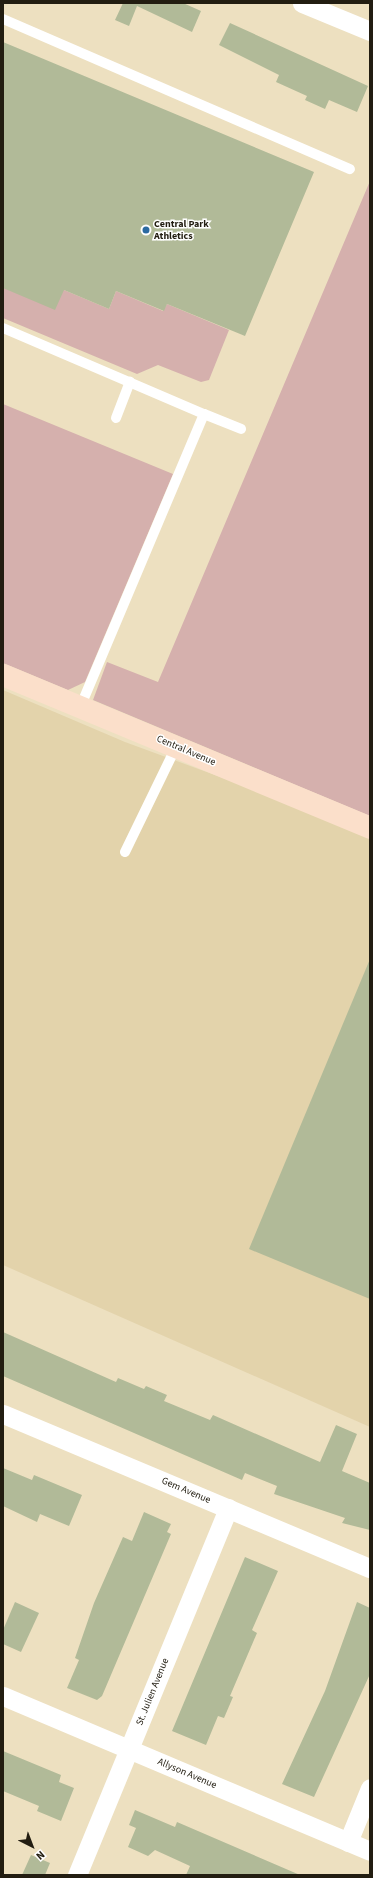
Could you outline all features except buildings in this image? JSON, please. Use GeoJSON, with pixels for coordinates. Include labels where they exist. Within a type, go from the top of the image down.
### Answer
{"type":"FeatureCollection","features":[{"type":"Feature","properties":{"kind":"street"},"geometry":{"type":"LineString","coordinates":[[302,3],[370,31]]}},
{"type":"Feature","properties":{"kind":"street","name":"Central Avenue"},"geometry":{"type":"LineString","coordinates":[[3,675],[370,828]]}},
{"type":"Feature","properties":{"kind":"street","name":"Gem Avenue"},"geometry":{"type":"LineString","coordinates":[[3,1414],[370,1568]]}},
{"type":"Feature","properties":{"kind":"street","name":"St. Julien Avenue"},"geometry":{"type":"LineString","coordinates":[[77,1875],[228,1508]]}},
{"type":"Feature","properties":{"kind":"street","name":"Allyson Avenue"},"geometry":{"type":"LineString","coordinates":[[3,1696],[370,1851]]}},
{"type":"Feature","properties":{"kind":"street"},"geometry":{"type":"LineString","coordinates":[[348,1842],[370,1788]]}},
{"type":"Feature","properties":{"kind":"lane"},"geometry":{"type":"LineString","coordinates":[[3,19],[350,169]]}},
{"type":"Feature","properties":{"kind":"lane"},"geometry":{"type":"LineString","coordinates":[[3,328],[241,429]]}},
{"type":"Feature","properties":{"kind":"lane"},"geometry":{"type":"LineString","coordinates":[[116,418],[130,382]]}},
{"type":"Feature","properties":{"kind":"lane"},"geometry":{"type":"LineString","coordinates":[[80,707],[204,414]]}},
{"type":"Feature","properties":{"kind":"lane"},"geometry":{"type":"LineString","coordinates":[[124,852],[176,747]]}},
{"type":"Feature","properties":{"kind":"shaded area"},"geometry":{"type":"Polygon","coordinates":[[[370,181],[370,816],[93,700],[107,662],[158,682],[370,181]]]}},
{"type":"Feature","properties":{"kind":"shaded area"},"geometry":{"type":"Polygon","coordinates":[[[3,288],[64,290],[109,309],[116,291],[163,311],[167,304],[229,330],[209,380],[201,382],[158,365],[137,374],[3,318],[3,288]]]}},
{"type":"Feature","properties":{"kind":"shaded area"},"geometry":{"type":"Polygon","coordinates":[[[3,404],[173,474],[85,682],[68,690],[3,663],[3,404]]]}},
{"type":"Feature","properties":{"kind":"shaded area"},"geometry":{"type":"Polygon","coordinates":[[[3,690],[125,742],[253,789],[370,838],[370,1427],[3,1265],[3,690]]]}},
{"type":"Feature","properties":{"kind":"place","name":"Central Park Athletics"},"geometry":{"type":"Point","coordinates":[146,230]}}]}
